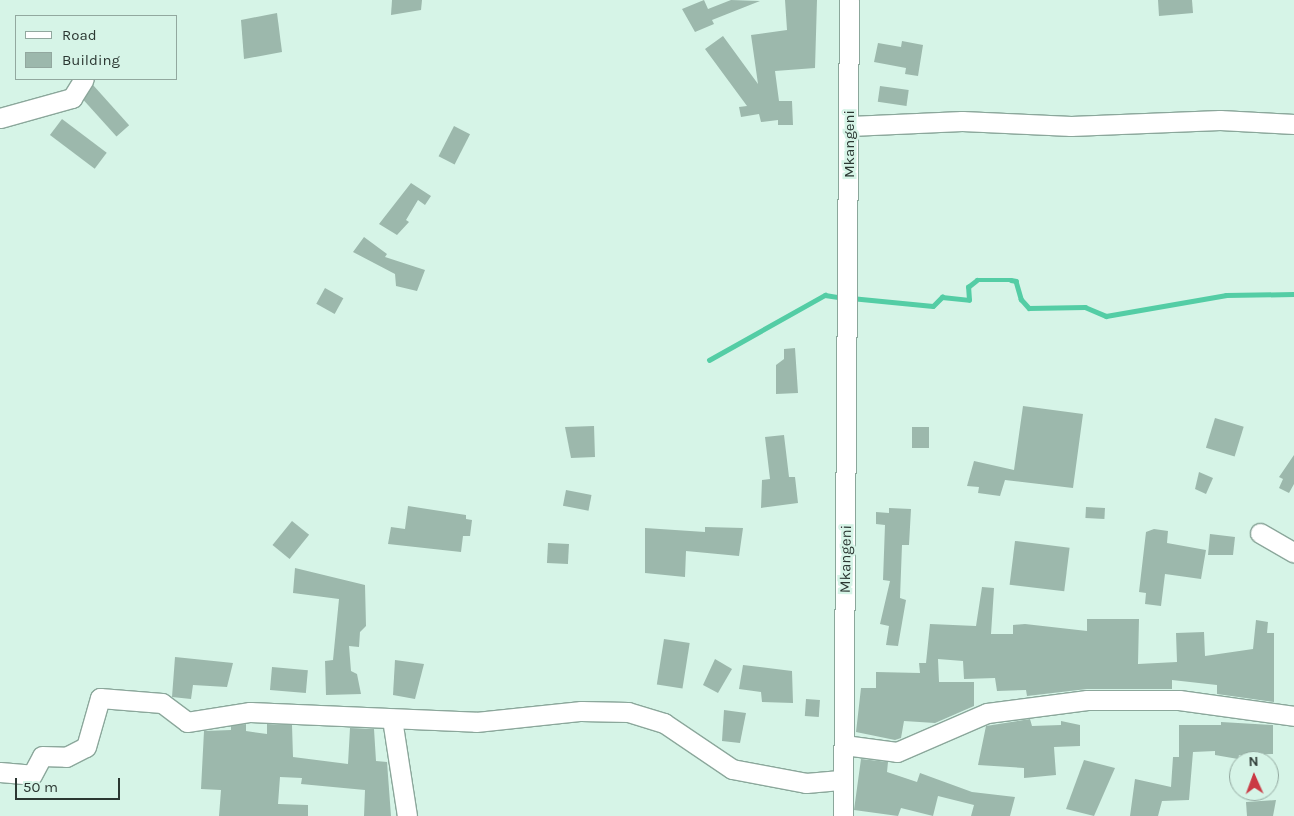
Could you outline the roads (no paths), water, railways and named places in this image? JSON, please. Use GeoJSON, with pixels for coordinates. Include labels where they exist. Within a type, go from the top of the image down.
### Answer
{"type":"FeatureCollection","features":[{"type":"Feature","properties":{"kind":"street","name":"Mkangeni"},"geometry":{"type":"LineString","coordinates":[[843,816],[850,295],[848,0]]}},
{"type":"Feature","properties":{"kind":"street"},"geometry":{"type":"LineString","coordinates":[[0,118],[72,98],[83,80]]}},
{"type":"Feature","properties":{"kind":"street"},"geometry":{"type":"LineString","coordinates":[[850,126],[962,121],[1071,126],[1220,120],[1294,124]]}},
{"type":"Feature","properties":{"kind":"street"},"geometry":{"type":"LineString","coordinates":[[1260,533],[1294,553]]}},
{"type":"Feature","properties":{"kind":"street"},"geometry":{"type":"LineString","coordinates":[[0,772],[32,775],[42,756],[66,757],[86,747],[100,698],[162,703],[188,722],[250,712],[476,722],[581,711],[628,712],[664,723],[732,769],[806,783],[844,780]]}},
{"type":"Feature","properties":{"kind":"street"},"geometry":{"type":"LineString","coordinates":[[844,745],[897,752],[987,713],[1086,700],[1179,700],[1294,716]]}},
{"type":"Feature","properties":{"kind":"street"},"geometry":{"type":"LineString","coordinates":[[392,719],[407,816]]}},
{"type":"Feature","properties":{"kind":"waterway"},"geometry":{"type":"LineString","coordinates":[[851,298],[933,306],[942,297],[969,300],[968,287],[977,280],[1011,280],[1016,281],[1021,299],[1029,308],[1085,307],[1106,316],[1226,295],[1294,294]]}},
{"type":"Feature","properties":{"kind":"waterway"},"geometry":{"type":"LineString","coordinates":[[709,360],[825,295],[843,298]]}}]}
